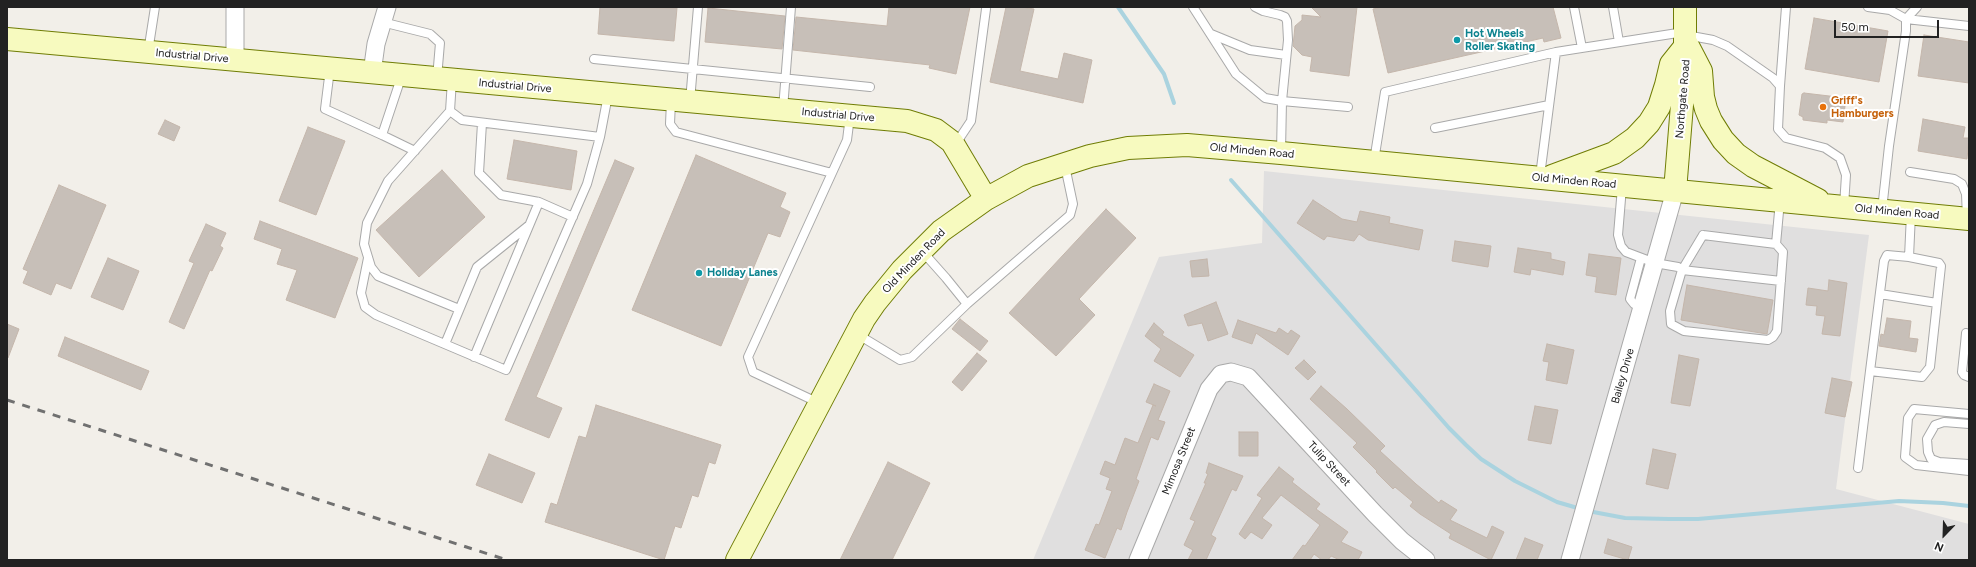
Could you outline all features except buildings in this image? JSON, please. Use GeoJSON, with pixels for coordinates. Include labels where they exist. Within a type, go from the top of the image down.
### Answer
{"type":"FeatureCollection","features":[{"type":"Feature","properties":{"kind":"main road","name":"Northgate Road"},"geometry":{"type":"LineString","coordinates":[[1675,191],[1686,37],[1685,7]]}},
{"type":"Feature","properties":{"kind":"main road"},"geometry":{"type":"LineString","coordinates":[[1543,178],[1603,158],[1622,149],[1635,138],[1656,111],[1663,97],[1671,64],[1686,37]]}},
{"type":"Feature","properties":{"kind":"main road"},"geometry":{"type":"LineString","coordinates":[[1686,37],[1701,71],[1703,97],[1706,109],[1713,126],[1723,140],[1748,163],[1836,206]]}},
{"type":"Feature","properties":{"kind":"main road","name":"Industrial Drive"},"geometry":{"type":"LineString","coordinates":[[7,39],[919,123],[936,130],[947,137],[955,146],[986,199]]}},
{"type":"Feature","properties":{"kind":"main road","name":"Old Minden Road"},"geometry":{"type":"LineString","coordinates":[[737,560],[856,334],[875,303],[921,250],[954,220],[986,199],[1028,176],[1064,163],[1109,151],[1160,145],[1187,145],[1968,219]]}},
{"type":"Feature","properties":{"kind":"street"},"geometry":{"type":"LineString","coordinates":[[235,7],[235,60]]}},
{"type":"Feature","properties":{"kind":"street"},"geometry":{"type":"LineString","coordinates":[[372,73],[374,57],[384,15]]}},
{"type":"Feature","properties":{"kind":"street","name":"Bailey Drive"},"geometry":{"type":"LineString","coordinates":[[1570,560],[1642,307],[1648,260],[1675,191]]}},
{"type":"Feature","properties":{"kind":"street","name":"Mimosa Street"},"geometry":{"type":"LineString","coordinates":[[1138,560],[1209,389],[1221,374],[1231,372]]}},
{"type":"Feature","properties":{"kind":"street","name":"Tulip Street"},"geometry":{"type":"LineString","coordinates":[[1231,372],[1248,377],[1375,514],[1402,541],[1426,560]]}},
{"type":"Feature","properties":{"kind":"lane"},"geometry":{"type":"LineString","coordinates":[[148,52],[155,7]]}},
{"type":"Feature","properties":{"kind":"lane"},"geometry":{"type":"LineString","coordinates":[[698,7],[693,70],[670,124],[676,132],[832,173]]}},
{"type":"Feature","properties":{"kind":"lane"},"geometry":{"type":"LineString","coordinates":[[783,110],[791,7]]}},
{"type":"Feature","properties":{"kind":"lane"},"geometry":{"type":"LineString","coordinates":[[1193,7],[1236,74],[1265,98],[1348,107]]}},
{"type":"Feature","properties":{"kind":"lane"},"geometry":{"type":"LineString","coordinates":[[1255,7],[1284,17],[1287,21],[1282,101],[1281,153]]}},
{"type":"Feature","properties":{"kind":"lane"},"geometry":{"type":"LineString","coordinates":[[1574,7],[1582,48]]}},
{"type":"Feature","properties":{"kind":"lane"},"geometry":{"type":"LineString","coordinates":[[1613,7],[1619,42]]}},
{"type":"Feature","properties":{"kind":"lane"},"geometry":{"type":"LineString","coordinates":[[1786,7],[1778,129],[1786,138],[1825,148],[1840,158],[1846,175],[1836,206]]}},
{"type":"Feature","properties":{"kind":"lane"},"geometry":{"type":"LineString","coordinates":[[1868,7],[1890,10],[1906,19],[1969,26]]}},
{"type":"Feature","properties":{"kind":"lane"},"geometry":{"type":"LineString","coordinates":[[1882,211],[1888,146],[1906,31],[1906,19],[1918,7]]}},
{"type":"Feature","properties":{"kind":"lane"},"geometry":{"type":"LineString","coordinates":[[955,146],[971,121],[986,9]]}},
{"type":"Feature","properties":{"kind":"lane"},"geometry":{"type":"LineString","coordinates":[[384,15],[430,34],[440,43],[444,79],[450,111],[462,120],[600,137]]}},
{"type":"Feature","properties":{"kind":"lane"},"geometry":{"type":"LineString","coordinates":[[1210,34],[1250,50],[1286,55]]}},
{"type":"Feature","properties":{"kind":"lane"},"geometry":{"type":"LineString","coordinates":[[1374,162],[1385,92],[1556,52],[1619,42],[1686,37],[1713,40],[1728,46],[1773,78],[1780,86]]}},
{"type":"Feature","properties":{"kind":"lane"},"geometry":{"type":"LineString","coordinates":[[1543,178],[1549,104],[1556,52]]}},
{"type":"Feature","properties":{"kind":"lane"},"geometry":{"type":"LineString","coordinates":[[594,60],[785,77],[870,87]]}},
{"type":"Feature","properties":{"kind":"lane"},"geometry":{"type":"LineString","coordinates":[[330,69],[325,110],[415,151]]}},
{"type":"Feature","properties":{"kind":"lane"},"geometry":{"type":"LineString","coordinates":[[382,135],[402,75]]}},
{"type":"Feature","properties":{"kind":"lane"},"geometry":{"type":"LineString","coordinates":[[368,258],[361,293],[365,307],[376,315],[506,370],[587,184],[600,137],[608,94]]}},
{"type":"Feature","properties":{"kind":"lane"},"geometry":{"type":"LineString","coordinates":[[1435,128],[1549,104]]}},
{"type":"Feature","properties":{"kind":"lane"},"geometry":{"type":"LineString","coordinates":[[450,111],[388,181],[367,223],[364,244],[371,267],[378,276],[459,309]]}},
{"type":"Feature","properties":{"kind":"lane"},"geometry":{"type":"LineString","coordinates":[[820,403],[753,372],[748,358],[847,140],[850,116]]}},
{"type":"Feature","properties":{"kind":"lane"},"geometry":{"type":"LineString","coordinates":[[482,123],[479,173],[501,195],[539,202],[573,217]]}},
{"type":"Feature","properties":{"kind":"lane"},"geometry":{"type":"LineString","coordinates":[[856,334],[900,360],[912,357],[967,304],[1070,215],[1073,204],[1064,163]]}},
{"type":"Feature","properties":{"kind":"lane"},"geometry":{"type":"LineString","coordinates":[[1910,172],[1954,179],[1962,184],[1966,194],[1968,219]]}},
{"type":"Feature","properties":{"kind":"lane"},"geometry":{"type":"LineString","coordinates":[[1622,186],[1618,235],[1621,246],[1626,252],[1648,260],[1678,267],[1682,270],[1780,281]]}},
{"type":"Feature","properties":{"kind":"lane"},"geometry":{"type":"LineString","coordinates":[[1776,244],[1780,201]]}},
{"type":"Feature","properties":{"kind":"lane"},"geometry":{"type":"LineString","coordinates":[[474,357],[539,202]]}},
{"type":"Feature","properties":{"kind":"lane"},"geometry":{"type":"LineString","coordinates":[[1908,257],[1911,214]]}},
{"type":"Feature","properties":{"kind":"lane"},"geometry":{"type":"LineString","coordinates":[[445,344],[477,267],[529,226]]}},
{"type":"Feature","properties":{"kind":"lane"},"geometry":{"type":"LineString","coordinates":[[1703,235],[1776,244],[1783,252],[1776,331],[1773,337],[1768,340],[1684,331],[1671,324],[1670,311],[1682,270],[1703,235]]}},
{"type":"Feature","properties":{"kind":"lane"},"geometry":{"type":"LineString","coordinates":[[921,250],[967,304]]}},
{"type":"Feature","properties":{"kind":"lane"},"geometry":{"type":"LineString","coordinates":[[1858,468],[1870,371],[1880,294],[1886,255],[1908,257],[1938,263],[1941,266],[1930,367],[1922,377],[1870,371]]}},
{"type":"Feature","properties":{"kind":"lane"},"geometry":{"type":"LineString","coordinates":[[1880,294],[1937,304]]}},
{"type":"Feature","properties":{"kind":"lane"},"geometry":{"type":"LineString","coordinates":[[1966,333],[1967,344],[1962,372],[1964,375],[1969,377]]}},
{"type":"Feature","properties":{"kind":"lane"},"geometry":{"type":"LineString","coordinates":[[1969,414],[1914,409],[1908,418],[1905,457],[1916,465],[1969,471]]}},
{"type":"Feature","properties":{"kind":"lane"},"geometry":{"type":"LineString","coordinates":[[1969,424],[1944,422],[1935,425],[1927,438],[1928,452],[1932,459],[1939,462],[1969,464]]}},
{"type":"Feature","properties":{"kind":"shaded area"},"geometry":{"type":"Polygon","coordinates":[[[1264,171],[1869,235],[1836,489],[1969,524],[1969,560],[1033,560],[1159,257],[1262,243],[1264,171]]]}},
{"type":"Feature","properties":{"kind":"waterway"},"geometry":{"type":"LineString","coordinates":[[1118,7],[1164,74],[1174,103]]}},
{"type":"Feature","properties":{"kind":"waterway"},"geometry":{"type":"LineString","coordinates":[[1231,180],[1449,428],[1466,445],[1481,459],[1515,481],[1557,502],[1581,509]]}},
{"type":"Feature","properties":{"kind":"waterway"},"geometry":{"type":"LineString","coordinates":[[1588,511],[1625,518],[1698,519],[1899,501],[1969,506]]}},
{"type":"Feature","properties":{"kind":"railway"},"geometry":{"type":"LineString","coordinates":[[7,400],[507,560]]}},
{"type":"Feature","properties":{"kind":"place","name":"Hot Wheels Roller Skating"},"geometry":{"type":"Point","coordinates":[1457,40]}},
{"type":"Feature","properties":{"kind":"place","name":"Griff's Hamburgers"},"geometry":{"type":"Point","coordinates":[1823,107]}},
{"type":"Feature","properties":{"kind":"place","name":"Holiday Lanes"},"geometry":{"type":"Point","coordinates":[699,273]}}]}
